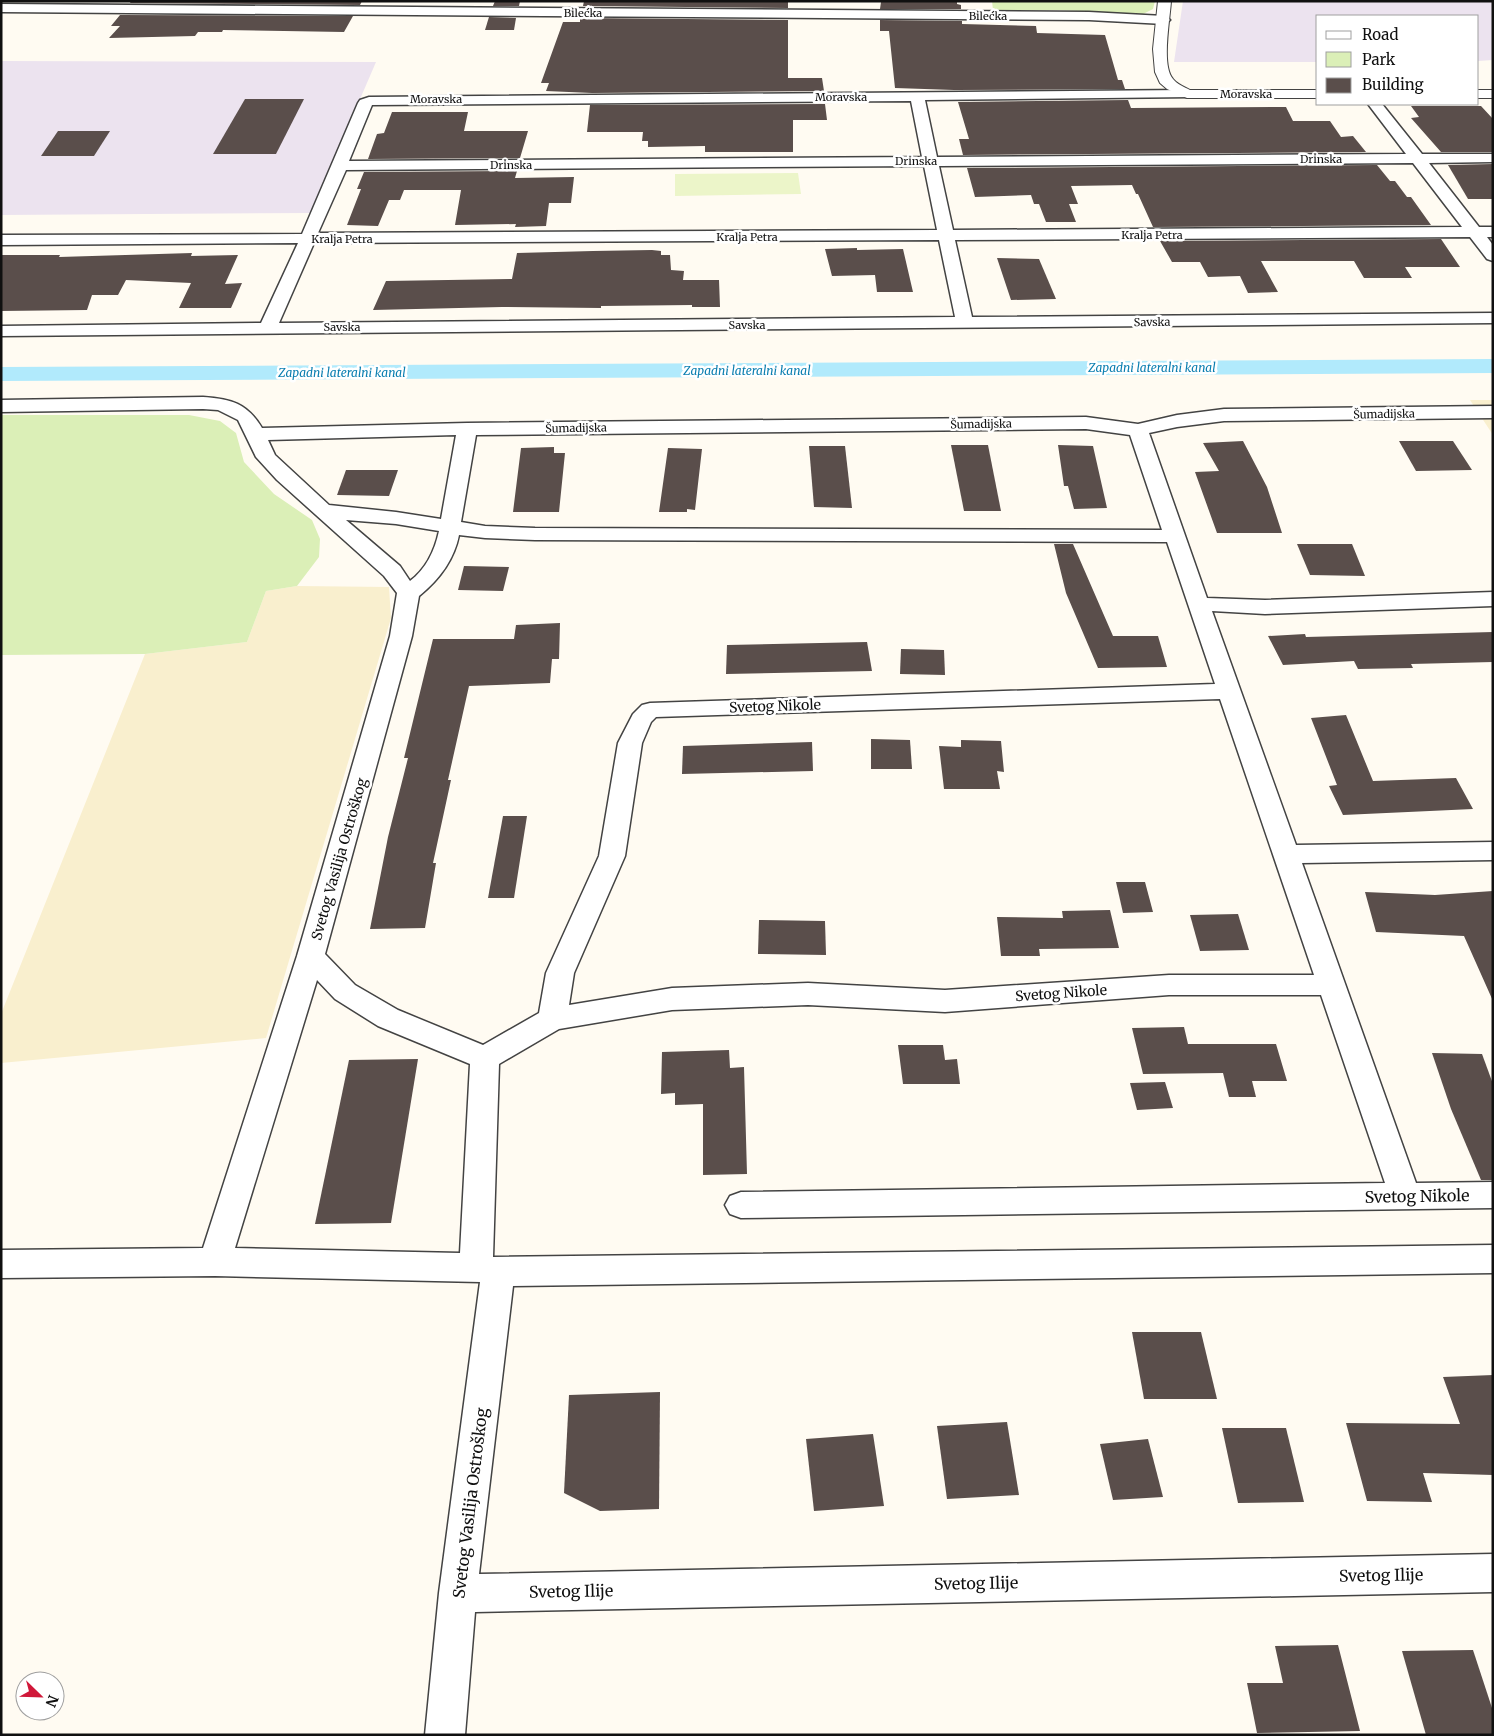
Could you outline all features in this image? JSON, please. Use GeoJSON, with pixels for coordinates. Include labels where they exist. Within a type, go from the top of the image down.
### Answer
{"type":"FeatureCollection","features":[{"type":"Feature","properties":{"kind":"street"},"geometry":{"type":"LineString","coordinates":[[1165,1],[1160,49],[1162,72],[1165,80],[1187,94]]}},
{"type":"Feature","properties":{"kind":"street","name":"Bilećka"},"geometry":{"type":"LineString","coordinates":[[5,8],[557,7],[1080,16],[1164,20]]}},
{"type":"Feature","properties":{"kind":"street","name":"Moravska"},"geometry":{"type":"LineString","coordinates":[[340,166],[364,103],[369,101],[1316,94]]}},
{"type":"Feature","properties":{"kind":"street"},"geometry":{"type":"LineString","coordinates":[[1479,94],[1493,94]]}},
{"type":"Feature","properties":{"kind":"street"},"geometry":{"type":"LineString","coordinates":[[917,96],[965,324]]}},
{"type":"Feature","properties":{"kind":"street"},"geometry":{"type":"LineString","coordinates":[[1376,105],[1493,256]]}},
{"type":"Feature","properties":{"kind":"street","name":"Drinska"},"geometry":{"type":"LineString","coordinates":[[340,166],[1493,158]]}},
{"type":"Feature","properties":{"kind":"street"},"geometry":{"type":"LineString","coordinates":[[268,328],[340,166]]}},
{"type":"Feature","properties":{"kind":"street","name":"Kralja Petra"},"geometry":{"type":"LineString","coordinates":[[1,240],[1493,232]]}},
{"type":"Feature","properties":{"kind":"street","name":"Savska"},"geometry":{"type":"LineString","coordinates":[[1,331],[1493,318]]}},
{"type":"Feature","properties":{"kind":"street"},"geometry":{"type":"LineString","coordinates":[[1,406],[220,404],[232,408],[245,416],[256,434],[266,457],[284,476],[392,571],[408,594],[428,578],[446,546],[467,429]]}},
{"type":"Feature","properties":{"kind":"street","name":"Šumadijska"},"geometry":{"type":"LineString","coordinates":[[256,434],[467,429],[1086,423],[1138,430],[1177,420],[1224,415],[1493,412]]}},
{"type":"Feature","properties":{"kind":"street"},"geometry":{"type":"LineString","coordinates":[[1138,430],[1405,1196]]}},
{"type":"Feature","properties":{"kind":"street"},"geometry":{"type":"LineString","coordinates":[[322,510],[396,518],[485,532],[545,534],[1175,536]]}},
{"type":"Feature","properties":{"kind":"street","name":"Svetog Vasilija Ostroškog"},"geometry":{"type":"LineString","coordinates":[[408,594],[401,636],[311,956],[345,992],[388,1018],[485,1058],[487,1270],[445,1735]]}},
{"type":"Feature","properties":{"kind":"street"},"geometry":{"type":"LineString","coordinates":[[1199,604],[1265,607],[1493,599]]}},
{"type":"Feature","properties":{"kind":"street","name":"Svetog Nikole"},"geometry":{"type":"LineString","coordinates":[[552,1019],[560,973],[612,856],[630,743],[641,719],[650,710],[1229,690]]}},
{"type":"Feature","properties":{"kind":"street"},"geometry":{"type":"LineString","coordinates":[[1286,854],[1493,850]]}},
{"type":"Feature","properties":{"kind":"street"},"geometry":{"type":"LineString","coordinates":[[215,1262],[311,956]]}},
{"type":"Feature","properties":{"kind":"street","name":"Svetog Nikole"},"geometry":{"type":"LineString","coordinates":[[485,1058],[552,1019],[615,1007],[672,1000],[808,994],[946,1002],[1169,985],[1332,986]]}},
{"type":"Feature","properties":{"kind":"street","name":"Svetog Nikole"},"geometry":{"type":"LineString","coordinates":[[741,1205],[1493,1195]]}},
{"type":"Feature","properties":{"kind":"street"},"geometry":{"type":"LineString","coordinates":[[1,1264],[215,1262],[487,1270],[1493,1258]]}},
{"type":"Feature","properties":{"kind":"street","name":"Svetog Ilije"},"geometry":{"type":"LineString","coordinates":[[458,1593],[1493,1573]]}},
{"type":"Feature","properties":{"kind":"shaded area"},"geometry":{"type":"Polygon","coordinates":[[[1183,1],[1493,1],[1493,60],[1479,61],[1479,15],[1316,15],[1316,62],[1174,62],[1183,1]]]}},
{"type":"Feature","properties":{"kind":"shaded area"},"geometry":{"type":"Polygon","coordinates":[[[1,61],[376,62],[311,213],[1,215],[1,61]]]}},
{"type":"Feature","properties":{"kind":"shaded area"},"geometry":{"type":"Polygon","coordinates":[[[1470,400],[1493,400],[1493,435],[1470,400]]]}},
{"type":"Feature","properties":{"kind":"shaded area"},"geometry":{"type":"Polygon","coordinates":[[[297,586],[389,587],[391,618],[266,1038],[1,1063],[1,1014],[145,654],[247,642],[266,591],[297,586]]]}},
{"type":"Feature","properties":{"kind":"green space"},"geometry":{"type":"Polygon","coordinates":[[[992,1],[1155,1],[1153,9],[1143,14],[1059,10],[993,10],[992,1]]]}},
{"type":"Feature","properties":{"kind":"green space"},"geometry":{"type":"Polygon","coordinates":[[[798,173],[801,194],[675,196],[675,174],[798,173]]]}},
{"type":"Feature","properties":{"kind":"green space"},"geometry":{"type":"Polygon","coordinates":[[[1,415],[189,415],[220,421],[236,433],[244,462],[274,494],[312,520],[320,539],[319,557],[297,586],[266,591],[247,642],[145,654],[1,655],[1,415]]]}},
{"type":"Feature","properties":{"kind":"building"},"geometry":{"type":"Polygon","coordinates":[[[131,1],[362,1],[360,5],[130,3],[131,1]]]}},
{"type":"Feature","properties":{"kind":"building"},"geometry":{"type":"Polygon","coordinates":[[[495,1],[520,1],[519,6],[493,6],[495,1]]]}},
{"type":"Feature","properties":{"kind":"building"},"geometry":{"type":"Polygon","coordinates":[[[584,1],[788,1],[788,8],[583,6],[584,1]]]}},
{"type":"Feature","properties":{"kind":"building"},"geometry":{"type":"Polygon","coordinates":[[[881,2],[957,2],[957,4],[961,5],[961,9],[880,9],[881,2]]]}},
{"type":"Feature","properties":{"kind":"building"},"geometry":{"type":"Polygon","coordinates":[[[120,15],[353,16],[344,32],[223,30],[222,32],[198,32],[195,36],[109,38],[120,26],[111,26],[120,15]]]}},
{"type":"Feature","properties":{"kind":"building"},"geometry":{"type":"Polygon","coordinates":[[[489,17],[516,18],[514,30],[485,30],[489,17]]]}},
{"type":"Feature","properties":{"kind":"building"},"geometry":{"type":"Polygon","coordinates":[[[580,18],[788,20],[788,78],[822,78],[824,91],[592,93],[546,91],[549,83],[541,83],[563,22],[580,22],[580,18]]]}},
{"type":"Feature","properties":{"kind":"building"},"geometry":{"type":"Polygon","coordinates":[[[880,20],[962,21],[962,24],[1036,26],[1037,33],[1105,35],[1118,80],[1122,80],[1125,89],[954,90],[895,88],[889,31],[880,31],[880,20]]]}},
{"type":"Feature","properties":{"kind":"building"},"geometry":{"type":"Polygon","coordinates":[[[245,99],[304,99],[276,154],[213,154],[245,99]]]}},
{"type":"Feature","properties":{"kind":"building"},"geometry":{"type":"Polygon","coordinates":[[[1128,100],[1131,108],[1286,107],[1293,121],[1330,121],[1341,137],[1353,136],[1366,152],[963,155],[959,139],[969,139],[958,102],[1128,100]]]}},
{"type":"Feature","properties":{"kind":"building"},"geometry":{"type":"Polygon","coordinates":[[[825,104],[827,120],[793,120],[793,152],[705,152],[705,146],[648,147],[648,141],[642,141],[643,132],[587,132],[590,105],[825,104]]]}},
{"type":"Feature","properties":{"kind":"building"},"geometry":{"type":"Polygon","coordinates":[[[1411,106],[1481,106],[1493,119],[1493,152],[1441,152],[1411,118],[1419,117],[1411,106]]]}},
{"type":"Feature","properties":{"kind":"building"},"geometry":{"type":"Polygon","coordinates":[[[392,112],[468,112],[464,131],[528,131],[520,158],[368,159],[377,134],[384,133],[392,112]]]}},
{"type":"Feature","properties":{"kind":"building"},"geometry":{"type":"Polygon","coordinates":[[[58,131],[110,131],[94,156],[41,156],[58,131]]]}},
{"type":"Feature","properties":{"kind":"building"},"geometry":{"type":"Polygon","coordinates":[[[1493,164],[1493,199],[1468,199],[1448,165],[1493,164]]]}},
{"type":"Feature","properties":{"kind":"building"},"geometry":{"type":"Polygon","coordinates":[[[1377,165],[1390,181],[1395,181],[1407,197],[1411,197],[1431,225],[1153,227],[1132,185],[1071,186],[1078,204],[1069,204],[1076,222],[1046,222],[1039,204],[1034,204],[1031,195],[975,197],[967,168],[1377,165]]]}},
{"type":"Feature","properties":{"kind":"building"},"geometry":{"type":"Polygon","coordinates":[[[517,171],[515,178],[574,177],[571,203],[549,203],[546,226],[515,227],[516,224],[455,225],[461,190],[404,190],[400,200],[389,200],[378,226],[347,225],[361,189],[357,189],[364,172],[517,171]]]}},
{"type":"Feature","properties":{"kind":"building"},"geometry":{"type":"Polygon","coordinates":[[[1441,239],[1460,267],[1405,267],[1412,278],[1364,278],[1354,261],[1261,261],[1278,292],[1248,293],[1240,276],[1208,277],[1200,262],[1172,262],[1160,241],[1441,239]]]}},
{"type":"Feature","properties":{"kind":"building"},"geometry":{"type":"Polygon","coordinates":[[[857,248],[857,250],[903,249],[913,292],[877,292],[875,275],[832,276],[825,249],[857,248]]]}},
{"type":"Feature","properties":{"kind":"building"},"geometry":{"type":"Polygon","coordinates":[[[661,251],[661,255],[670,255],[671,270],[684,271],[683,280],[719,280],[720,307],[692,307],[692,305],[601,306],[601,308],[502,307],[373,310],[386,281],[512,279],[517,253],[661,251]]]}},
{"type":"Feature","properties":{"kind":"building"},"geometry":{"type":"Polygon","coordinates":[[[192,253],[191,256],[238,255],[225,284],[242,283],[231,308],[179,308],[191,283],[126,280],[118,295],[92,295],[87,310],[1,311],[1,255],[60,255],[59,257],[192,253]]]}},
{"type":"Feature","properties":{"kind":"building"},"geometry":{"type":"Polygon","coordinates":[[[997,258],[1039,259],[1056,299],[1011,300],[997,258]]]}},
{"type":"Feature","properties":{"kind":"building"},"geometry":{"type":"Polygon","coordinates":[[[1243,441],[1267,487],[1282,533],[1217,533],[1195,472],[1219,471],[1203,443],[1243,441]]]}},
{"type":"Feature","properties":{"kind":"building"},"geometry":{"type":"Polygon","coordinates":[[[1399,441],[1453,441],[1472,470],[1416,471],[1399,441]]]}},
{"type":"Feature","properties":{"kind":"building"},"geometry":{"type":"Polygon","coordinates":[[[951,445],[988,445],[1001,511],[964,511],[951,445]]]}},
{"type":"Feature","properties":{"kind":"building"},"geometry":{"type":"Polygon","coordinates":[[[1058,445],[1093,446],[1107,508],[1074,509],[1068,486],[1064,486],[1058,445]]]}},
{"type":"Feature","properties":{"kind":"building"},"geometry":{"type":"Polygon","coordinates":[[[809,446],[845,446],[852,508],[814,507],[809,446]]]}},
{"type":"Feature","properties":{"kind":"building"},"geometry":{"type":"Polygon","coordinates":[[[554,447],[554,453],[565,453],[559,512],[513,512],[521,448],[554,447]]]}},
{"type":"Feature","properties":{"kind":"building"},"geometry":{"type":"Polygon","coordinates":[[[668,448],[702,449],[695,510],[687,509],[687,512],[659,512],[668,448]]]}},
{"type":"Feature","properties":{"kind":"building"},"geometry":{"type":"Polygon","coordinates":[[[346,470],[398,470],[389,496],[337,495],[346,470]]]}},
{"type":"Feature","properties":{"kind":"building"},"geometry":{"type":"Polygon","coordinates":[[[1054,544],[1073,544],[1113,636],[1158,636],[1167,667],[1098,668],[1066,593],[1054,544]]]}},
{"type":"Feature","properties":{"kind":"building"},"geometry":{"type":"Polygon","coordinates":[[[1297,544],[1352,544],[1365,576],[1310,575],[1297,544]]]}},
{"type":"Feature","properties":{"kind":"building"},"geometry":{"type":"Polygon","coordinates":[[[464,566],[509,567],[503,591],[458,590],[464,566]]]}},
{"type":"Feature","properties":{"kind":"building"},"geometry":{"type":"Polygon","coordinates":[[[560,623],[559,659],[552,659],[550,683],[469,686],[448,780],[451,780],[433,863],[436,863],[425,928],[370,929],[388,837],[408,758],[404,758],[433,639],[514,639],[516,625],[560,623]]]}},
{"type":"Feature","properties":{"kind":"building"},"geometry":{"type":"Polygon","coordinates":[[[1493,632],[1493,662],[1411,664],[1413,668],[1358,669],[1354,661],[1283,665],[1268,636],[1305,634],[1306,637],[1493,632]]]}},
{"type":"Feature","properties":{"kind":"building"},"geometry":{"type":"Polygon","coordinates":[[[867,642],[872,671],[726,674],[727,645],[867,642]]]}},
{"type":"Feature","properties":{"kind":"building"},"geometry":{"type":"Polygon","coordinates":[[[901,649],[944,650],[945,675],[900,674],[901,649]]]}},
{"type":"Feature","properties":{"kind":"building"},"geometry":{"type":"Polygon","coordinates":[[[1346,715],[1373,781],[1456,778],[1473,809],[1343,815],[1329,786],[1337,785],[1311,718],[1346,715]]]}},
{"type":"Feature","properties":{"kind":"building"},"geometry":{"type":"Polygon","coordinates":[[[871,739],[910,740],[912,769],[871,769],[871,739]]]}},
{"type":"Feature","properties":{"kind":"building"},"geometry":{"type":"Polygon","coordinates":[[[961,740],[1001,741],[1004,772],[997,771],[1000,789],[944,789],[939,746],[961,747],[961,740]]]}},
{"type":"Feature","properties":{"kind":"building"},"geometry":{"type":"Polygon","coordinates":[[[812,742],[813,771],[682,774],[683,746],[812,742]]]}},
{"type":"Feature","properties":{"kind":"building"},"geometry":{"type":"Polygon","coordinates":[[[503,816],[527,816],[514,898],[488,898],[503,816]]]}},
{"type":"Feature","properties":{"kind":"building"},"geometry":{"type":"Polygon","coordinates":[[[1116,882],[1145,882],[1153,912],[1123,913],[1116,882]]]}},
{"type":"Feature","properties":{"kind":"building"},"geometry":{"type":"Polygon","coordinates":[[[1493,891],[1493,1001],[1464,936],[1376,932],[1365,892],[1435,895],[1493,891]]]}},
{"type":"Feature","properties":{"kind":"building"},"geometry":{"type":"Polygon","coordinates":[[[1110,910],[1119,948],[1039,949],[1040,956],[1001,956],[997,917],[1063,918],[1062,911],[1110,910]]]}},
{"type":"Feature","properties":{"kind":"building"},"geometry":{"type":"Polygon","coordinates":[[[1238,914],[1249,950],[1200,951],[1190,915],[1238,914]]]}},
{"type":"Feature","properties":{"kind":"building"},"geometry":{"type":"Polygon","coordinates":[[[759,920],[825,921],[826,955],[758,954],[759,920]]]}},
{"type":"Feature","properties":{"kind":"building"},"geometry":{"type":"Polygon","coordinates":[[[1184,1027],[1188,1044],[1276,1044],[1287,1081],[1252,1081],[1256,1097],[1229,1097],[1223,1073],[1143,1074],[1132,1028],[1184,1027]]]}},
{"type":"Feature","properties":{"kind":"building"},"geometry":{"type":"Polygon","coordinates":[[[898,1045],[943,1045],[945,1060],[957,1059],[960,1084],[903,1084],[898,1045]]]}},
{"type":"Feature","properties":{"kind":"building"},"geometry":{"type":"Polygon","coordinates":[[[729,1050],[730,1068],[744,1067],[747,1174],[703,1175],[703,1104],[675,1105],[675,1093],[661,1094],[662,1052],[729,1050]]]}},
{"type":"Feature","properties":{"kind":"building"},"geometry":{"type":"Polygon","coordinates":[[[1432,1053],[1482,1054],[1493,1084],[1493,1180],[1481,1180],[1451,1109],[1432,1053]]]}},
{"type":"Feature","properties":{"kind":"building"},"geometry":{"type":"Polygon","coordinates":[[[418,1059],[391,1223],[315,1224],[349,1060],[418,1059]]]}},
{"type":"Feature","properties":{"kind":"building"},"geometry":{"type":"Polygon","coordinates":[[[1165,1082],[1173,1108],[1137,1110],[1130,1083],[1165,1082]]]}},
{"type":"Feature","properties":{"kind":"building"},"geometry":{"type":"Polygon","coordinates":[[[1132,1332],[1201,1332],[1217,1399],[1144,1399],[1132,1332]]]}},
{"type":"Feature","properties":{"kind":"building"},"geometry":{"type":"Polygon","coordinates":[[[1493,1375],[1493,1475],[1423,1473],[1432,1502],[1367,1501],[1346,1423],[1460,1424],[1443,1377],[1493,1375]]]}},
{"type":"Feature","properties":{"kind":"building"},"geometry":{"type":"Polygon","coordinates":[[[660,1392],[659,1509],[600,1511],[564,1493],[569,1395],[660,1392]]]}},
{"type":"Feature","properties":{"kind":"building"},"geometry":{"type":"Polygon","coordinates":[[[1007,1422],[1019,1495],[947,1499],[937,1426],[1007,1422]]]}},
{"type":"Feature","properties":{"kind":"building"},"geometry":{"type":"Polygon","coordinates":[[[1222,1428],[1286,1428],[1304,1502],[1238,1503],[1222,1428]]]}},
{"type":"Feature","properties":{"kind":"building"},"geometry":{"type":"Polygon","coordinates":[[[873,1434],[884,1506],[814,1511],[806,1439],[873,1434]]]}},
{"type":"Feature","properties":{"kind":"building"},"geometry":{"type":"Polygon","coordinates":[[[1148,1439],[1163,1497],[1113,1500],[1100,1444],[1148,1439]]]}},
{"type":"Feature","properties":{"kind":"building"},"geometry":{"type":"Polygon","coordinates":[[[1338,1645],[1360,1731],[1257,1733],[1247,1683],[1283,1683],[1275,1646],[1338,1645]]]}},
{"type":"Feature","properties":{"kind":"building"},"geometry":{"type":"Polygon","coordinates":[[[1473,1650],[1493,1711],[1493,1735],[1426,1735],[1402,1651],[1473,1650]]]}},
{"type":"Feature","properties":{"kind":"waterway","name":"Zapadni lateralni kanal"},"geometry":{"type":"LineString","coordinates":[[1,374],[1493,366]]}}]}
